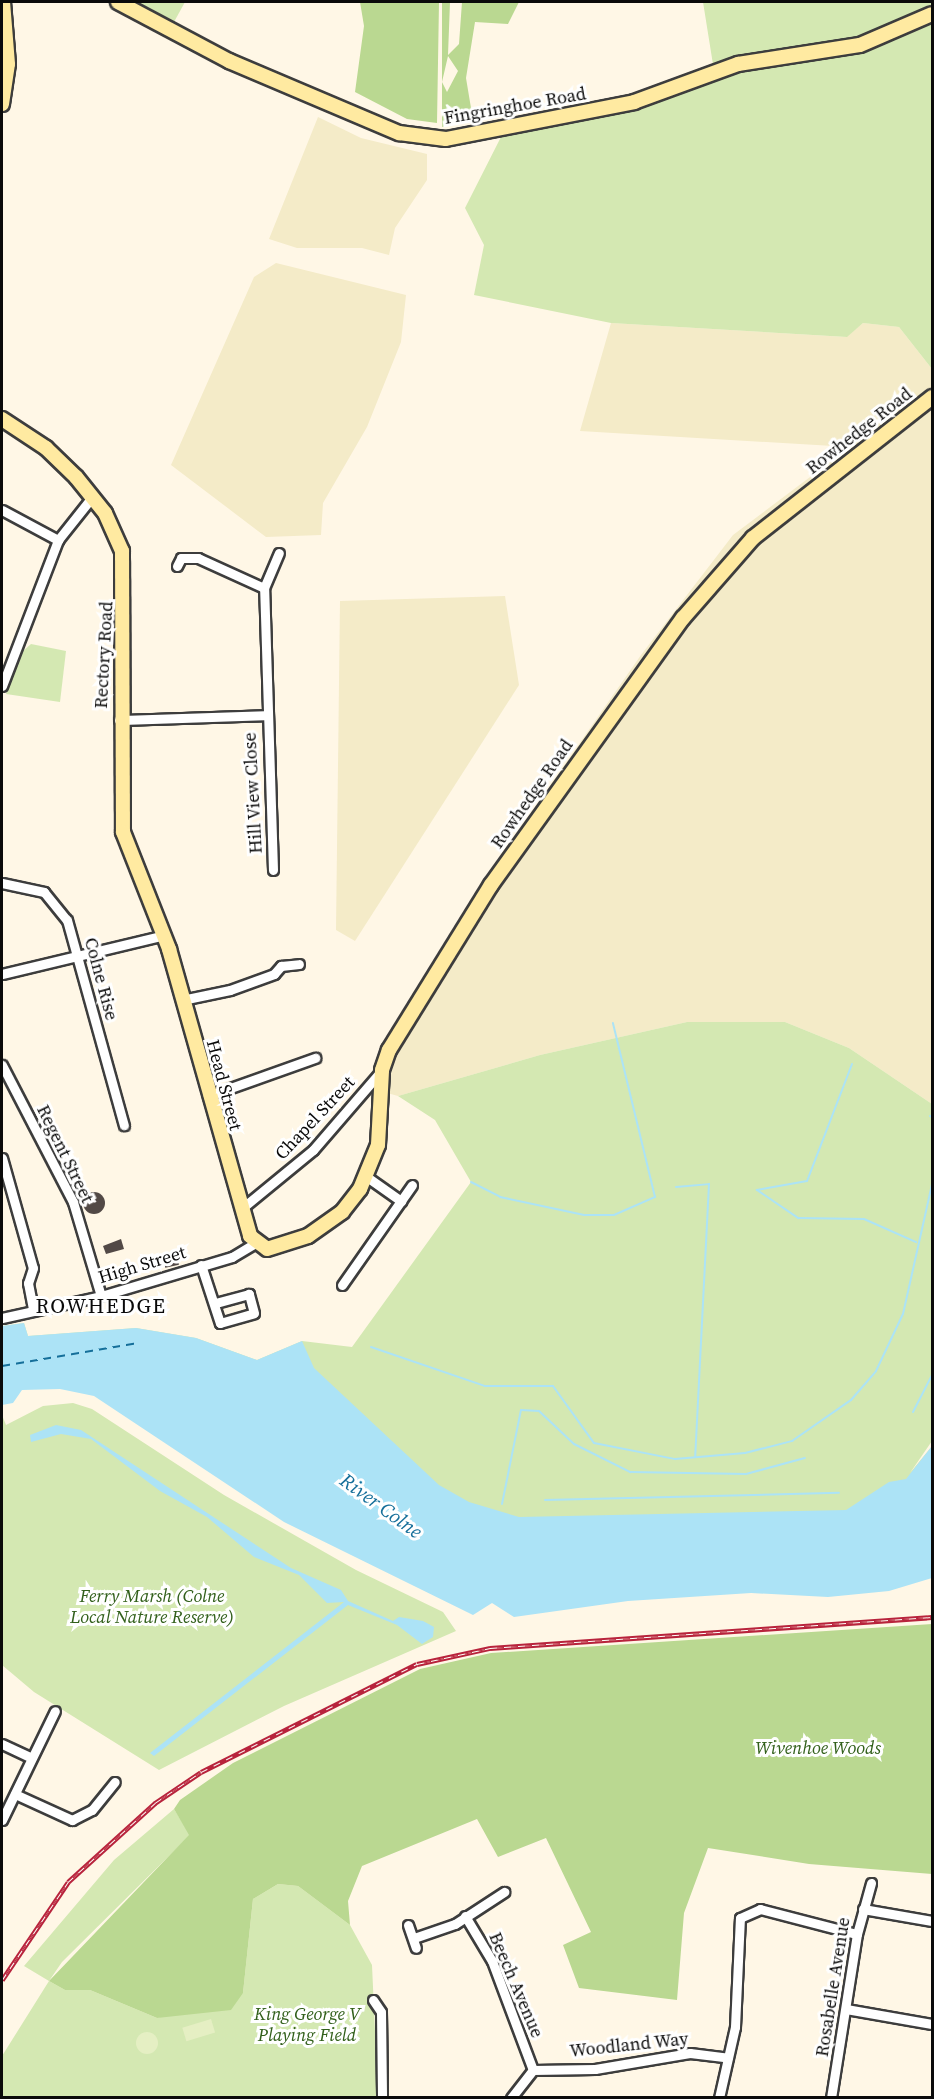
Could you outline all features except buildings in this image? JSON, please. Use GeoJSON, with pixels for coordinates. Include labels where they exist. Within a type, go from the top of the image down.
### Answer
{"type":"FeatureCollection","features":[{"type":"Feature","properties":{"kind":"street"},"geometry":{"type":"LineString","coordinates":[[2,104],[8,64],[3,2]]}},
{"type":"Feature","properties":{"kind":"street","name":"Fingringhoe Road"},"geometry":{"type":"LineString","coordinates":[[118,2],[229,61],[399,133],[446,139],[634,102],[738,64],[860,45],[933,14]]}},
{"type":"Feature","properties":{"kind":"street","name":"Rowhedge Road"},"geometry":{"type":"LineString","coordinates":[[254,1244],[277,1248],[308,1236],[342,1212],[367,1177],[378,1145],[382,1070],[429,982],[491,885],[683,618],[753,538],[933,397]]}},
{"type":"Feature","properties":{"kind":"street","name":"Rectory Road"},"geometry":{"type":"LineString","coordinates":[[2,419],[46,448],[93,496],[115,532],[125,569],[119,720],[123,832],[164,935]]}},
{"type":"Feature","properties":{"kind":"street"},"geometry":{"type":"LineString","coordinates":[[2,686],[58,540],[93,496]]}},
{"type":"Feature","properties":{"kind":"street"},"geometry":{"type":"LineString","coordinates":[[2,510],[58,540]]}},
{"type":"Feature","properties":{"kind":"street","name":"Hill View Close"},"geometry":{"type":"LineString","coordinates":[[273,870],[264,588],[279,552]]}},
{"type":"Feature","properties":{"kind":"street"},"geometry":{"type":"LineString","coordinates":[[178,558],[198,558],[264,588]]}},
{"type":"Feature","properties":{"kind":"street","name":"Hill View Close"},"geometry":{"type":"LineString","coordinates":[[119,720],[267,715]]}},
{"type":"Feature","properties":{"kind":"street","name":"Colne Rise"},"geometry":{"type":"LineString","coordinates":[[2,883],[35,888],[53,898],[67,920],[124,1125]]}},
{"type":"Feature","properties":{"kind":"street"},"geometry":{"type":"LineString","coordinates":[[2,974],[164,935]]}},
{"type":"Feature","properties":{"kind":"street","name":"Head Street"},"geometry":{"type":"LineString","coordinates":[[164,935],[208,1096],[241,1209],[254,1244]]}},
{"type":"Feature","properties":{"kind":"street"},"geometry":{"type":"LineString","coordinates":[[182,999],[230,990],[274,974],[281,966],[299,964]]}},
{"type":"Feature","properties":{"kind":"street"},"geometry":{"type":"LineString","coordinates":[[208,1096],[315,1058]]}},
{"type":"Feature","properties":{"kind":"street","name":"Regent Street"},"geometry":{"type":"LineString","coordinates":[[2,1065],[73,1202],[101,1296]]}},
{"type":"Feature","properties":{"kind":"street","name":"Chapel Street"},"geometry":{"type":"LineString","coordinates":[[241,1209],[313,1150],[382,1070]]}},
{"type":"Feature","properties":{"kind":"street"},"geometry":{"type":"LineString","coordinates":[[2,1158],[33,1268],[28,1283],[33,1309]]}},
{"type":"Feature","properties":{"kind":"street"},"geometry":{"type":"LineString","coordinates":[[367,1177],[401,1201]]}},
{"type":"Feature","properties":{"kind":"street"},"geometry":{"type":"LineString","coordinates":[[342,1285],[412,1185]]}},
{"type":"Feature","properties":{"kind":"street","name":"High Street"},"geometry":{"type":"LineString","coordinates":[[2,1318],[33,1309],[101,1296],[243,1254],[254,1244]]}},
{"type":"Feature","properties":{"kind":"street"},"geometry":{"type":"LineString","coordinates":[[201,1265],[215,1303]]}},
{"type":"Feature","properties":{"kind":"street"},"geometry":{"type":"LineString","coordinates":[[2,1820],[30,1757],[55,1711]]}},
{"type":"Feature","properties":{"kind":"street"},"geometry":{"type":"LineString","coordinates":[[2,1744],[30,1757]]}},
{"type":"Feature","properties":{"kind":"street"},"geometry":{"type":"LineString","coordinates":[[15,1794],[72,1820],[92,1810],[115,1782]]}},
{"type":"Feature","properties":{"kind":"street","name":"Rosabelle Avenue"},"geometry":{"type":"LineString","coordinates":[[831,2097],[857,1934],[871,1883]]}},
{"type":"Feature","properties":{"kind":"street"},"geometry":{"type":"LineString","coordinates":[[414,1938],[465,1916],[504,1892]]}},
{"type":"Feature","properties":{"kind":"street"},"geometry":{"type":"LineString","coordinates":[[719,2097],[735,2026],[737,1926],[744,1913],[760,1909],[857,1934]]}},
{"type":"Feature","properties":{"kind":"street"},"geometry":{"type":"LineString","coordinates":[[863,1910],[933,1921]]}},
{"type":"Feature","properties":{"kind":"street","name":"Beech Avenue"},"geometry":{"type":"LineString","coordinates":[[465,1916],[492,1962],[533,2070]]}},
{"type":"Feature","properties":{"kind":"street"},"geometry":{"type":"LineString","coordinates":[[408,1925],[416,1948]]}},
{"type":"Feature","properties":{"kind":"street"},"geometry":{"type":"LineString","coordinates":[[373,2000],[381,2012],[382,2097]]}},
{"type":"Feature","properties":{"kind":"street"},"geometry":{"type":"LineString","coordinates":[[846,2009],[933,2024]]}},
{"type":"Feature","properties":{"kind":"street","name":"Woodland Way"},"geometry":{"type":"LineString","coordinates":[[533,2070],[595,2069],[690,2053],[728,2058]]}},
{"type":"Feature","properties":{"kind":"street"},"geometry":{"type":"LineString","coordinates":[[511,2097],[533,2070]]}},
{"type":"Feature","properties":{"kind":"shaded area"},"geometry":{"type":"Polygon","coordinates":[[[318,117],[361,138],[427,154],[427,180],[395,228],[389,255],[362,248],[297,248],[269,239],[318,117]]]}},
{"type":"Feature","properties":{"kind":"shaded area"},"geometry":{"type":"Polygon","coordinates":[[[276,263],[406,295],[401,342],[367,427],[323,503],[321,535],[266,537],[171,465],[254,277],[276,263]]]}},
{"type":"Feature","properties":{"kind":"shaded area"},"geometry":{"type":"Polygon","coordinates":[[[611,323],[846,337],[863,323],[899,327],[932,369],[932,1104],[849,1048],[785,1022],[687,1022],[540,1055],[398,1096],[380,1091],[382,1070],[551,799],[549,787],[641,655],[733,535],[850,447],[580,431],[611,323]]]}},
{"type":"Feature","properties":{"kind":"shaded area"},"geometry":{"type":"Polygon","coordinates":[[[505,596],[519,685],[355,941],[336,930],[340,601],[505,596]]]}},
{"type":"Feature","properties":{"kind":"green space"},"geometry":{"type":"Polygon","coordinates":[[[138,2],[185,2],[174,22],[138,2]]]}},
{"type":"Feature","properties":{"kind":"green space"},"geometry":{"type":"Polygon","coordinates":[[[360,2],[439,2],[437,123],[407,119],[355,92],[364,26],[360,2]]]}},
{"type":"Feature","properties":{"kind":"green space"},"geometry":{"type":"Polygon","coordinates":[[[442,2],[450,2],[448,55],[459,44],[462,2],[519,2],[508,24],[475,22],[466,78],[473,120],[442,127],[442,2]],[[448,56],[442,82],[447,92],[458,71],[448,56]]]}},
{"type":"Feature","properties":{"kind":"green space"},"geometry":{"type":"Polygon","coordinates":[[[703,2],[932,2],[932,369],[899,327],[863,323],[847,337],[611,323],[474,295],[484,245],[465,208],[503,133],[635,110],[715,77],[703,2]]]}},
{"type":"Feature","properties":{"kind":"green space"},"geometry":{"type":"Polygon","coordinates":[[[31,644],[66,651],[60,702],[6,694],[23,651],[31,644]]]}},
{"type":"Feature","properties":{"kind":"green space"},"geometry":{"type":"Polygon","coordinates":[[[687,1022],[785,1022],[849,1048],[932,1104],[932,1441],[910,1473],[932,1446],[932,1505],[597,1553],[28,1336],[136,1328],[196,1338],[257,1360],[302,1341],[352,1347],[471,1182],[435,1120],[398,1096],[540,1055],[687,1022]]]}},
{"type":"Feature","properties":{"kind":"green space"},"geometry":{"type":"Polygon","coordinates":[[[24,1323],[28,1336],[2,1326],[24,1323]]]}},
{"type":"Feature","properties":{"kind":"green space","name":"Ferry Marsh (Colne Local Nature Reserve)"},"geometry":{"type":"Polygon","coordinates":[[[73,1403],[92,1409],[224,1495],[356,1570],[443,1612],[456,1631],[284,1706],[159,1770],[34,1692],[2,1665],[2,1415],[6,1425],[43,1406],[73,1403]]]}},
{"type":"Feature","properties":{"kind":"green space","name":"Wivenhoe Woods"},"geometry":{"type":"Polygon","coordinates":[[[932,1624],[932,1874],[809,1864],[708,1848],[684,1913],[677,2000],[579,1988],[563,1945],[591,1932],[546,1838],[498,1857],[477,1819],[362,1866],[348,1901],[350,1925],[298,1886],[278,1884],[253,1899],[243,1993],[231,2010],[157,2018],[90,1990],[65,1990],[49,1981],[189,1835],[174,1809],[180,1800],[233,1763],[420,1669],[491,1653],[932,1624]]]}},
{"type":"Feature","properties":{"kind":"green space"},"geometry":{"type":"Polygon","coordinates":[[[174,1809],[190,1835],[62,1962],[49,1981],[24,1966],[114,1860],[174,1809]]]}},
{"type":"Feature","properties":{"kind":"green space","name":"King George V Playing Field"},"geometry":{"type":"Polygon","coordinates":[[[278,1884],[298,1886],[350,1925],[372,1965],[378,2097],[2,2097],[2,2056],[49,1981],[65,1990],[90,1990],[157,2018],[243,1993],[253,1899],[278,1884]]]}},
{"type":"Feature","properties":{"kind":"green space"},"geometry":{"type":"Polygon","coordinates":[[[211,2019],[215,2032],[186,2041],[182,2028],[211,2019]]]}},
{"type":"Feature","properties":{"kind":"green space"},"geometry":{"type":"Polygon","coordinates":[[[147,2032],[157,2039],[158,2043],[151,2053],[147,2054],[137,2047],[136,2043],[143,2033],[147,2032]]]}},
{"type":"Feature","properties":{"kind":"water","name":"River Colne"},"geometry":{"type":"Polygon","coordinates":[[[24,1323],[28,1336],[136,1328],[196,1338],[257,1360],[302,1341],[314,1368],[439,1485],[469,1502],[519,1517],[846,1510],[889,1482],[906,1479],[932,1446],[932,1578],[889,1591],[828,1597],[751,1593],[628,1601],[514,1617],[492,1603],[473,1615],[284,1522],[94,1396],[60,1389],[22,1390],[13,1403],[2,1405],[2,1326],[24,1323]]]}},
{"type":"Feature","properties":{"kind":"water"},"geometry":{"type":"Polygon","coordinates":[[[56,1425],[81,1430],[291,1568],[341,1590],[348,1601],[393,1621],[399,1617],[423,1621],[434,1627],[433,1637],[422,1644],[397,1625],[348,1605],[154,1756],[150,1753],[344,1602],[327,1603],[299,1575],[254,1557],[207,1517],[160,1491],[91,1439],[61,1434],[31,1442],[30,1435],[56,1425]]]}},
{"type":"Feature","properties":{"kind":"waterway"},"geometry":{"type":"LineString","coordinates":[[471,1182],[500,1197],[584,1215],[614,1215],[655,1197],[613,1023]]}},
{"type":"Feature","properties":{"kind":"waterway"},"geometry":{"type":"LineString","coordinates":[[852,1064],[807,1181],[757,1190],[798,1218],[864,1219],[916,1242]]}},
{"type":"Feature","properties":{"kind":"waterway"},"geometry":{"type":"LineString","coordinates":[[676,1187],[709,1184],[695,1457]]}},
{"type":"Feature","properties":{"kind":"waterway"},"geometry":{"type":"LineString","coordinates":[[371,1347],[485,1386],[553,1386],[594,1443],[675,1459],[745,1453],[792,1441],[851,1400],[876,1371],[903,1314],[932,1184]]}},
{"type":"Feature","properties":{"kind":"waterway"},"geometry":{"type":"LineString","coordinates":[[913,1412],[932,1375]]}},
{"type":"Feature","properties":{"kind":"waterway"},"geometry":{"type":"LineString","coordinates":[[502,1504],[521,1410],[539,1411],[574,1444],[630,1472],[746,1474],[805,1458]]}},
{"type":"Feature","properties":{"kind":"waterway"},"geometry":{"type":"LineString","coordinates":[[545,1500],[839,1493]]}},
{"type":"Feature","properties":{"kind":"ferry route"},"geometry":{"type":"LineString","coordinates":[[2,1366],[138,1343]]}},
{"type":"Feature","properties":{"kind":"railway"},"geometry":{"type":"LineString","coordinates":[[2,1980],[68,1882],[155,1803],[201,1772],[417,1664],[490,1648],[932,1617]]}},
{"type":"Feature","properties":{"kind":"district","name":"ROWHEDGE"},"geometry":{"type":"Point","coordinates":[101,1306]}}]}
